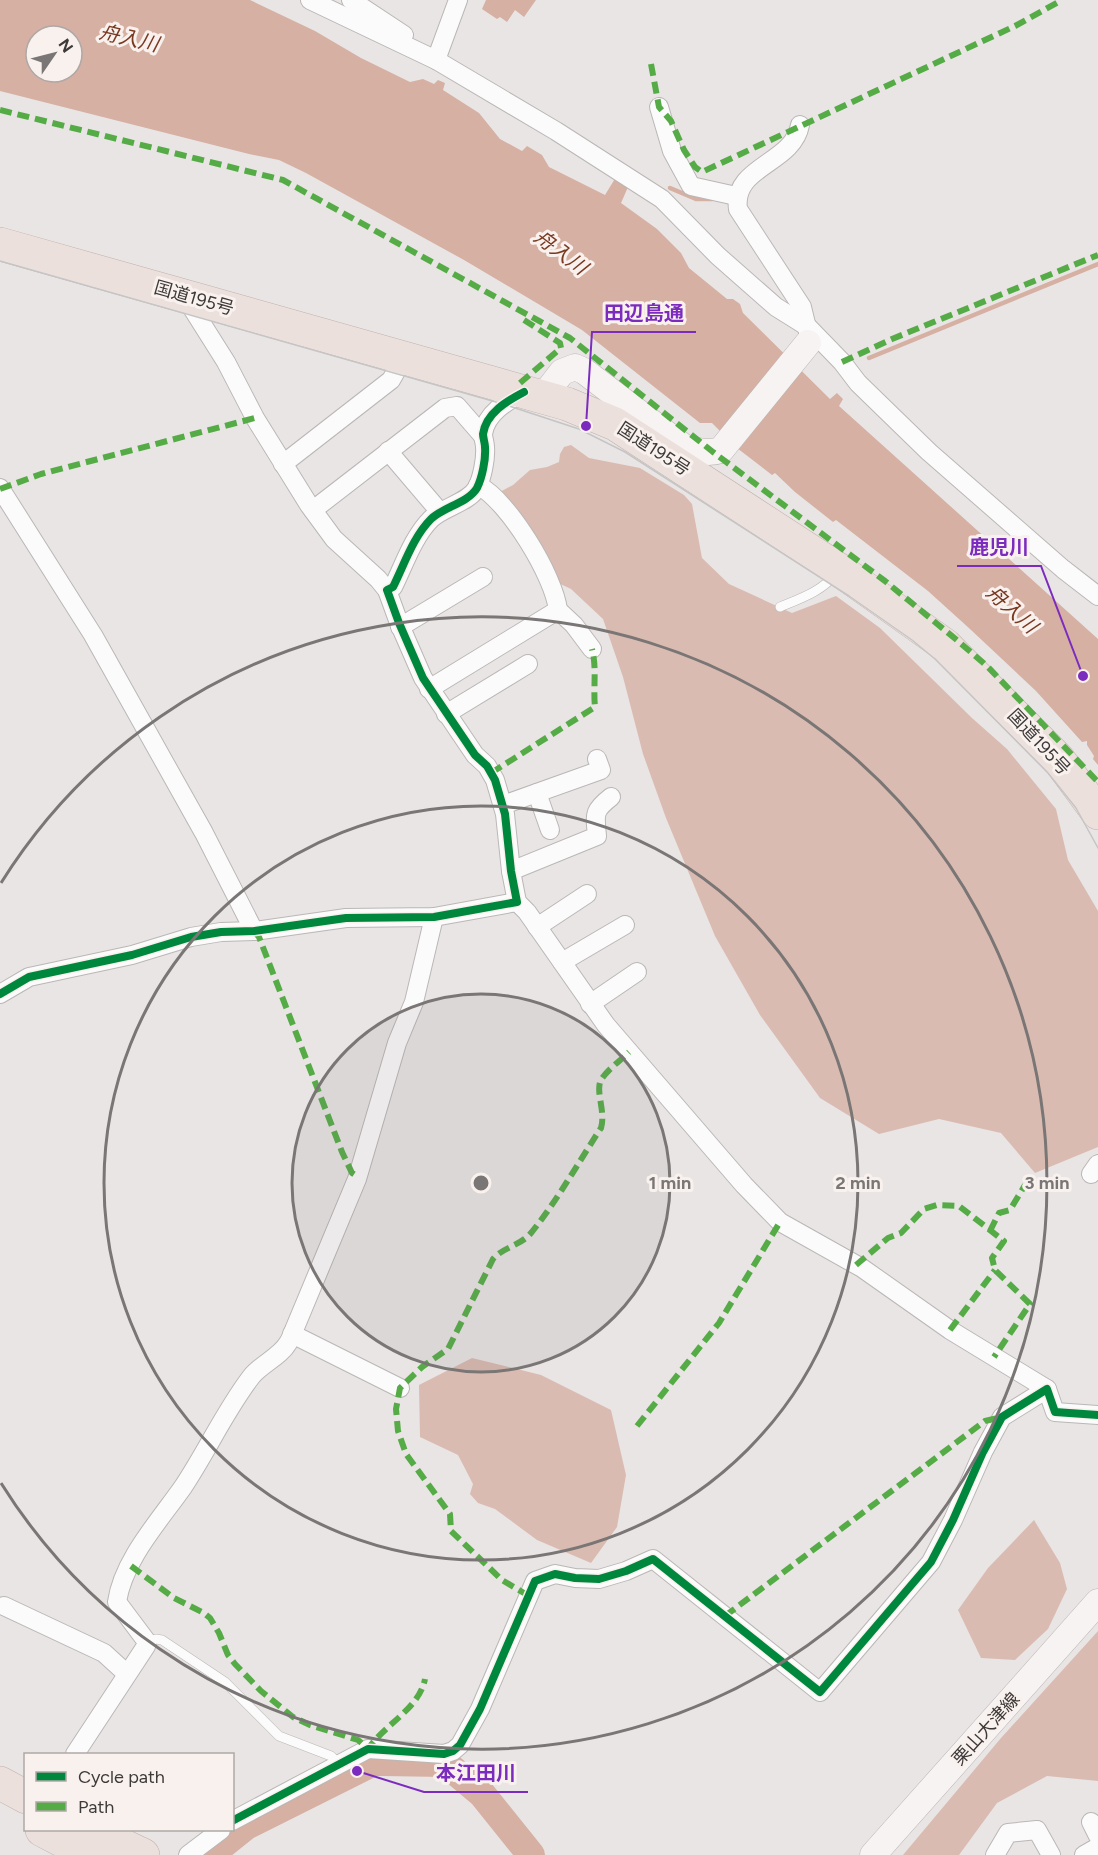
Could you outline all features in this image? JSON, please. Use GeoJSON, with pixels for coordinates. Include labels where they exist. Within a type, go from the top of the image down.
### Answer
{"type":"FeatureCollection","features":[{"type":"Feature","properties":{"kind":"highway","name":"国道195号"},"geometry":{"type":"LineString","coordinates":[[0,243],[578,407],[615,424],[838,569],[945,645],[1059,760],[1097,811]]}},
{"type":"Feature","properties":{"kind":"highway"},"geometry":{"type":"LineString","coordinates":[[0,1783],[24,1796]]}},
{"type":"Feature","properties":{"kind":"highway"},"geometry":{"type":"LineString","coordinates":[[0,1807],[24,1820]]}},
{"type":"Feature","properties":{"kind":"highway"},"geometry":{"type":"LineString","coordinates":[[44,1831],[90,1855]]}},
{"type":"Feature","properties":{"kind":"highway"},"geometry":{"type":"LineString","coordinates":[[92,1831],[143,1855]]}},
{"type":"Feature","properties":{"kind":"street"},"geometry":{"type":"LineString","coordinates":[[310,0],[436,60],[556,131],[662,199],[718,256],[776,308],[842,362],[858,383],[929,452],[1063,569],[1098,596]]}},
{"type":"Feature","properties":{"kind":"street"},"geometry":{"type":"LineString","coordinates":[[351,0],[403,34],[436,60]]}},
{"type":"Feature","properties":{"kind":"street"},"geometry":{"type":"LineString","coordinates":[[436,60],[458,0]]}},
{"type":"Feature","properties":{"kind":"street"},"geometry":{"type":"LineString","coordinates":[[659,107],[672,151],[691,186],[736,196]]}},
{"type":"Feature","properties":{"kind":"street"},"geometry":{"type":"LineString","coordinates":[[387,590],[393,587],[420,533],[433,517],[471,495],[478,485],[485,453],[483,436],[486,424],[494,413],[503,404],[533,395],[562,372],[575,367],[584,371],[686,448],[705,453],[722,450],[808,335],[802,307],[738,209],[736,196],[746,179],[783,152],[798,136],[800,125]]}},
{"type":"Feature","properties":{"kind":"street"},"geometry":{"type":"LineString","coordinates":[[183,296],[226,362],[255,418],[313,510],[334,539],[387,590],[400,627],[429,689],[475,755],[491,773],[500,792],[517,902],[590,1004],[692,1127],[780,1222],[862,1268],[950,1330],[1047,1389],[1055,1412],[1098,1415]]}},
{"type":"Feature","properties":{"kind":"street"},"geometry":{"type":"LineString","coordinates":[[283,464],[390,380],[395,373],[399,357]]}},
{"type":"Feature","properties":{"kind":"street"},"geometry":{"type":"LineString","coordinates":[[452,405],[459,374]]}},
{"type":"Feature","properties":{"kind":"street"},"geometry":{"type":"LineString","coordinates":[[313,510],[445,408],[452,405],[457,406],[483,436]]}},
{"type":"Feature","properties":{"kind":"street"},"geometry":{"type":"LineString","coordinates":[[388,451],[440,513]]}},
{"type":"Feature","properties":{"kind":"street"},"geometry":{"type":"LineString","coordinates":[[478,485],[508,513],[537,554],[558,610],[574,625],[592,649]]}},
{"type":"Feature","properties":{"kind":"street"},"geometry":{"type":"LineString","coordinates":[[0,488],[93,635],[204,833],[254,931]]}},
{"type":"Feature","properties":{"kind":"street"},"geometry":{"type":"LineString","coordinates":[[400,627],[483,577]]}},
{"type":"Feature","properties":{"kind":"street"},"geometry":{"type":"LineString","coordinates":[[429,689],[558,610]]}},
{"type":"Feature","properties":{"kind":"street"},"geometry":{"type":"LineString","coordinates":[[446,714],[528,664]]}},
{"type":"Feature","properties":{"kind":"street"},"geometry":{"type":"LineString","coordinates":[[503,805],[601,770],[597,759]]}},
{"type":"Feature","properties":{"kind":"street"},"geometry":{"type":"LineString","coordinates":[[537,793],[550,830]]}},
{"type":"Feature","properties":{"kind":"street"},"geometry":{"type":"LineString","coordinates":[[511,871],[597,836],[595,812],[611,797]]}},
{"type":"Feature","properties":{"kind":"street"},"geometry":{"type":"LineString","coordinates":[[537,927],[587,894]]}},
{"type":"Feature","properties":{"kind":"street"},"geometry":{"type":"LineString","coordinates":[[0,994],[29,978],[132,955],[190,937],[346,918],[434,916],[517,902]]}},
{"type":"Feature","properties":{"kind":"street"},"geometry":{"type":"LineString","coordinates":[[76,1753],[146,1646],[147,1642],[117,1602],[118,1594],[134,1558],[158,1518],[183,1487],[241,1390],[254,1373],[288,1344],[357,1179],[397,1043],[414,1002],[434,916]]}},
{"type":"Feature","properties":{"kind":"street"},"geometry":{"type":"LineString","coordinates":[[562,962],[625,925]]}},
{"type":"Feature","properties":{"kind":"street"},"geometry":{"type":"LineString","coordinates":[[590,1004],[638,972]]}},
{"type":"Feature","properties":{"kind":"street"},"geometry":{"type":"LineString","coordinates":[[292,1334],[400,1388]]}},
{"type":"Feature","properties":{"kind":"street"},"geometry":{"type":"LineString","coordinates":[[234,1820],[368,1749],[444,1754],[453,1751],[460,1744],[480,1708],[535,1581],[555,1574],[599,1579],[626,1571],[653,1559],[820,1692],[931,1562],[1002,1417],[1047,1389]]}},
{"type":"Feature","properties":{"kind":"street","name":"栗山大津線"},"geometry":{"type":"LineString","coordinates":[[873,1855],[1098,1602]]}},
{"type":"Feature","properties":{"kind":"street"},"geometry":{"type":"LineString","coordinates":[[4,1606],[104,1653],[127,1674]]}},
{"type":"Feature","properties":{"kind":"street"},"geometry":{"type":"LineString","coordinates":[[994,1855],[1008,1833],[1037,1830],[1051,1855]]}},
{"type":"Feature","properties":{"kind":"street"},"geometry":{"type":"LineString","coordinates":[[188,1855],[220,1831]]}},
{"type":"Feature","properties":{"kind":"street"},"geometry":{"type":"LineString","coordinates":[[1084,1855],[1098,1847]]}},
{"type":"Feature","properties":{"kind":"lane"},"geometry":{"type":"LineString","coordinates":[[780,607],[828,583],[838,569]]}},
{"type":"Feature","properties":{"kind":"lane"},"geometry":{"type":"LineString","coordinates":[[147,1642],[162,1640],[225,1682],[279,1736],[331,1756],[340,1765]]}},
{"type":"Feature","properties":{"kind":"shaded area"},"geometry":{"type":"Polygon","coordinates":[[[571,445],[589,458],[640,468],[684,495],[692,504],[702,558],[729,584],[792,613],[836,596],[880,628],[1007,749],[1056,809],[1068,860],[1098,911],[1098,1147],[1035,1173],[1001,1133],[939,1119],[879,1134],[820,1098],[760,1015],[715,936],[666,818],[643,754],[623,677],[603,619],[571,589],[552,580],[498,493],[513,485],[530,470],[559,462],[564,447],[571,445]]]}},
{"type":"Feature","properties":{"kind":"shaded area"},"geometry":{"type":"Polygon","coordinates":[[[472,1358],[541,1375],[611,1410],[626,1475],[617,1527],[591,1563],[537,1540],[495,1509],[478,1503],[470,1494],[473,1484],[458,1455],[420,1437],[419,1385],[472,1358]]]}},
{"type":"Feature","properties":{"kind":"shaded area"},"geometry":{"type":"Polygon","coordinates":[[[1034,1520],[1060,1563],[1067,1589],[1048,1629],[1015,1660],[981,1658],[958,1610],[988,1568],[1034,1520]]]}},
{"type":"Feature","properties":{"kind":"shaded area"},"geometry":{"type":"Polygon","coordinates":[[[1098,1631],[1098,1781],[1047,1776],[997,1803],[959,1855],[903,1855],[1001,1738],[1098,1631]]]}},
{"type":"Feature","properties":{"kind":"water","name":"舟入川"},"geometry":{"type":"Polygon","coordinates":[[[0,0],[250,0],[315,31],[361,58],[410,82],[423,79],[434,84],[438,80],[445,83],[443,90],[479,113],[500,139],[522,151],[527,146],[542,155],[549,167],[605,195],[616,177],[628,187],[621,203],[657,229],[681,253],[689,268],[727,299],[733,299],[740,304],[743,313],[830,399],[837,393],[843,399],[839,406],[1098,639],[1098,765],[1093,759],[1094,756],[1087,741],[1082,742],[1036,691],[928,591],[836,520],[833,522],[775,473],[772,475],[737,448],[712,423],[700,423],[582,330],[464,260],[306,173],[279,160],[0,91],[0,0]]]}},
{"type":"Feature","properties":{"kind":"water"},"geometry":{"type":"Polygon","coordinates":[[[486,0],[536,0],[524,17],[515,10],[507,22],[500,17],[497,19],[482,9],[486,0]]]}},
{"type":"Feature","properties":{"kind":"waterway"},"geometry":{"type":"LineString","coordinates":[[670,188],[696,199],[712,199]]}},
{"type":"Feature","properties":{"kind":"waterway"},"geometry":{"type":"LineString","coordinates":[[869,358],[1098,264]]}},
{"type":"Feature","properties":{"kind":"waterway"},"geometry":{"type":"LineString","coordinates":[[210,1855],[246,1826],[374,1762],[445,1763],[482,1794],[531,1855]]}},
{"type":"Feature","properties":{"kind":"tram line"},"geometry":{"type":"LineString","coordinates":[[0,261],[503,404],[579,429],[625,452],[849,596],[935,659],[1048,773],[1076,808],[1098,848]]}},
{"type":"Feature","properties":{"kind":"marked path"},"geometry":{"type":"LineString","coordinates":[[651,64],[659,107],[671,121],[684,150],[695,167],[702,172],[1015,26],[1062,0]]}},
{"type":"Feature","properties":{"kind":"marked path"},"geometry":{"type":"LineString","coordinates":[[0,110],[283,180],[570,338],[713,452],[885,581],[958,641],[988,667],[1098,782]]}},
{"type":"Feature","properties":{"kind":"marked path"},"geometry":{"type":"LineString","coordinates":[[842,362],[892,339],[1098,255]]}},
{"type":"Feature","properties":{"kind":"marked path"},"geometry":{"type":"LineString","coordinates":[[520,383],[561,348],[560,343],[524,320]]}},
{"type":"Feature","properties":{"kind":"marked path"},"geometry":{"type":"LineString","coordinates":[[0,489],[41,474],[255,418]]}},
{"type":"Feature","properties":{"kind":"marked path"},"geometry":{"type":"LineString","coordinates":[[491,773],[595,707],[592,649]]}},
{"type":"Feature","properties":{"kind":"marked path"},"geometry":{"type":"LineString","coordinates":[[254,931],[259,937],[342,1152],[352,1173],[358,1177]]}},
{"type":"Feature","properties":{"kind":"marked path"},"geometry":{"type":"LineString","coordinates":[[529,1596],[502,1580],[451,1531],[450,1514],[406,1454],[398,1431],[396,1409],[400,1388],[422,1367],[448,1349],[493,1259],[527,1237],[559,1195],[601,1128],[599,1090],[601,1080],[629,1052]]}},
{"type":"Feature","properties":{"kind":"marked path"},"geometry":{"type":"LineString","coordinates":[[990,1231],[999,1213],[1010,1210],[1025,1185]]}},
{"type":"Feature","properties":{"kind":"marked path"},"geometry":{"type":"LineString","coordinates":[[856,1265],[888,1238],[901,1233],[924,1209],[937,1205],[959,1206],[1004,1241],[992,1258],[995,1270],[1030,1304],[994,1357]]}},
{"type":"Feature","properties":{"kind":"marked path"},"geometry":{"type":"LineString","coordinates":[[637,1426],[719,1323],[780,1222]]}},
{"type":"Feature","properties":{"kind":"marked path"},"geometry":{"type":"LineString","coordinates":[[950,1330],[995,1270]]}},
{"type":"Feature","properties":{"kind":"marked path"},"geometry":{"type":"LineString","coordinates":[[725,1616],[985,1421],[1002,1417]]}},
{"type":"Feature","properties":{"kind":"marked path"},"geometry":{"type":"LineString","coordinates":[[131,1566],[174,1598],[210,1618],[228,1655],[235,1664],[261,1691],[293,1717],[310,1725],[358,1740],[368,1749],[409,1708],[422,1690],[425,1679]]}},
{"type":"Feature","properties":{"kind":"cycle path"},"geometry":{"type":"LineString","coordinates":[[0,994],[29,977],[132,955],[191,937],[346,918],[434,917],[517,902],[505,814],[495,780],[487,766],[475,755],[423,678],[387,590],[393,587],[414,543],[431,519],[468,497],[477,488],[484,463],[483,434],[488,420],[498,408],[524,392]]}},
{"type":"Feature","properties":{"kind":"cycle path"},"geometry":{"type":"LineString","coordinates":[[234,1820],[368,1749],[444,1754],[453,1751],[460,1745],[480,1709],[535,1581],[555,1574],[599,1579],[626,1571],[653,1559],[820,1692],[931,1562],[1002,1417],[1047,1389],[1055,1412],[1098,1415]]}},
{"type":"Feature","properties":{"kind":"place","name":"田辺島通"},"geometry":{"type":"Point","coordinates":[586,426]}},
{"type":"Feature","properties":{"kind":"place","name":"鹿児川"},"geometry":{"type":"Point","coordinates":[1083,676]}},
{"type":"Feature","properties":{"kind":"place","name":"本江田川"},"geometry":{"type":"Point","coordinates":[357,1771]}}]}
